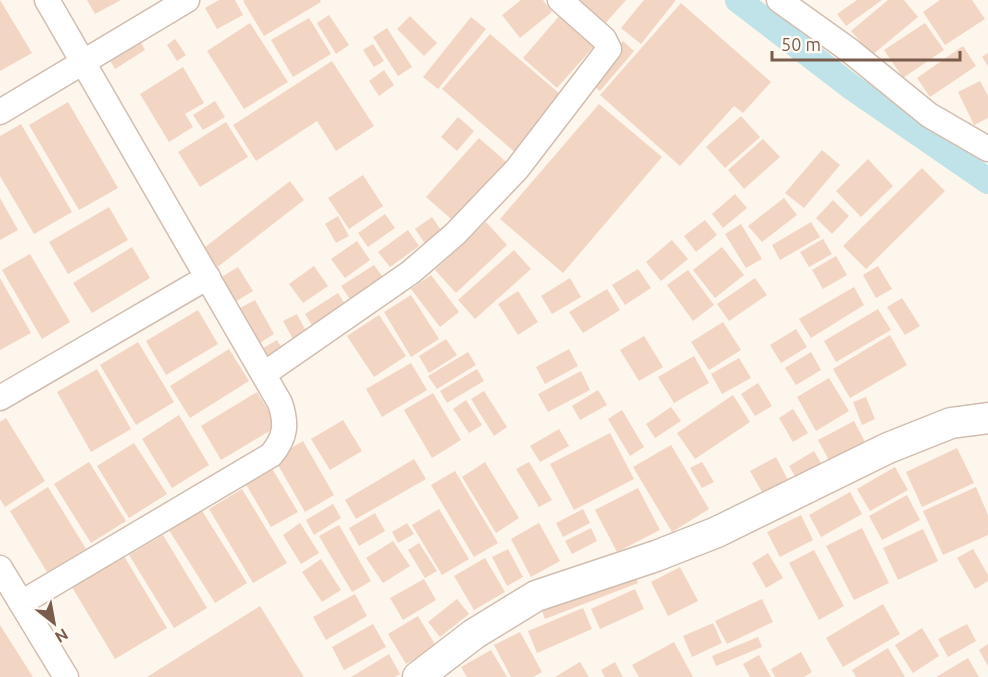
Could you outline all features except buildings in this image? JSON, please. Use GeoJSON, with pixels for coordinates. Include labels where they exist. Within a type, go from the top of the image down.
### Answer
{"type":"FeatureCollection","features":[{"type":"Feature","properties":{"kind":"street"},"geometry":{"type":"LineString","coordinates":[[21,603],[271,455],[284,434],[286,421],[280,403],[47,0]]}},
{"type":"Feature","properties":{"kind":"street"},"geometry":{"type":"LineString","coordinates":[[0,112],[188,0]]}},
{"type":"Feature","properties":{"kind":"street"},"geometry":{"type":"LineString","coordinates":[[264,375],[411,272],[455,234],[517,169],[609,49],[604,39],[560,0]]}},
{"type":"Feature","properties":{"kind":"street"},"geometry":{"type":"LineString","coordinates":[[779,0],[849,50],[929,115],[988,149]]}},
{"type":"Feature","properties":{"kind":"street"},"geometry":{"type":"LineString","coordinates":[[0,398],[208,277]]}},
{"type":"Feature","properties":{"kind":"street"},"geometry":{"type":"LineString","coordinates":[[418,677],[483,628],[536,596],[666,552],[772,506],[888,448],[951,423],[984,427]]}},
{"type":"Feature","properties":{"kind":"street"},"geometry":{"type":"LineString","coordinates":[[0,568],[66,677]]}},
{"type":"Feature","properties":{"kind":"waterway"},"geometry":{"type":"LineString","coordinates":[[738,0],[850,86],[988,181]]}}]}
